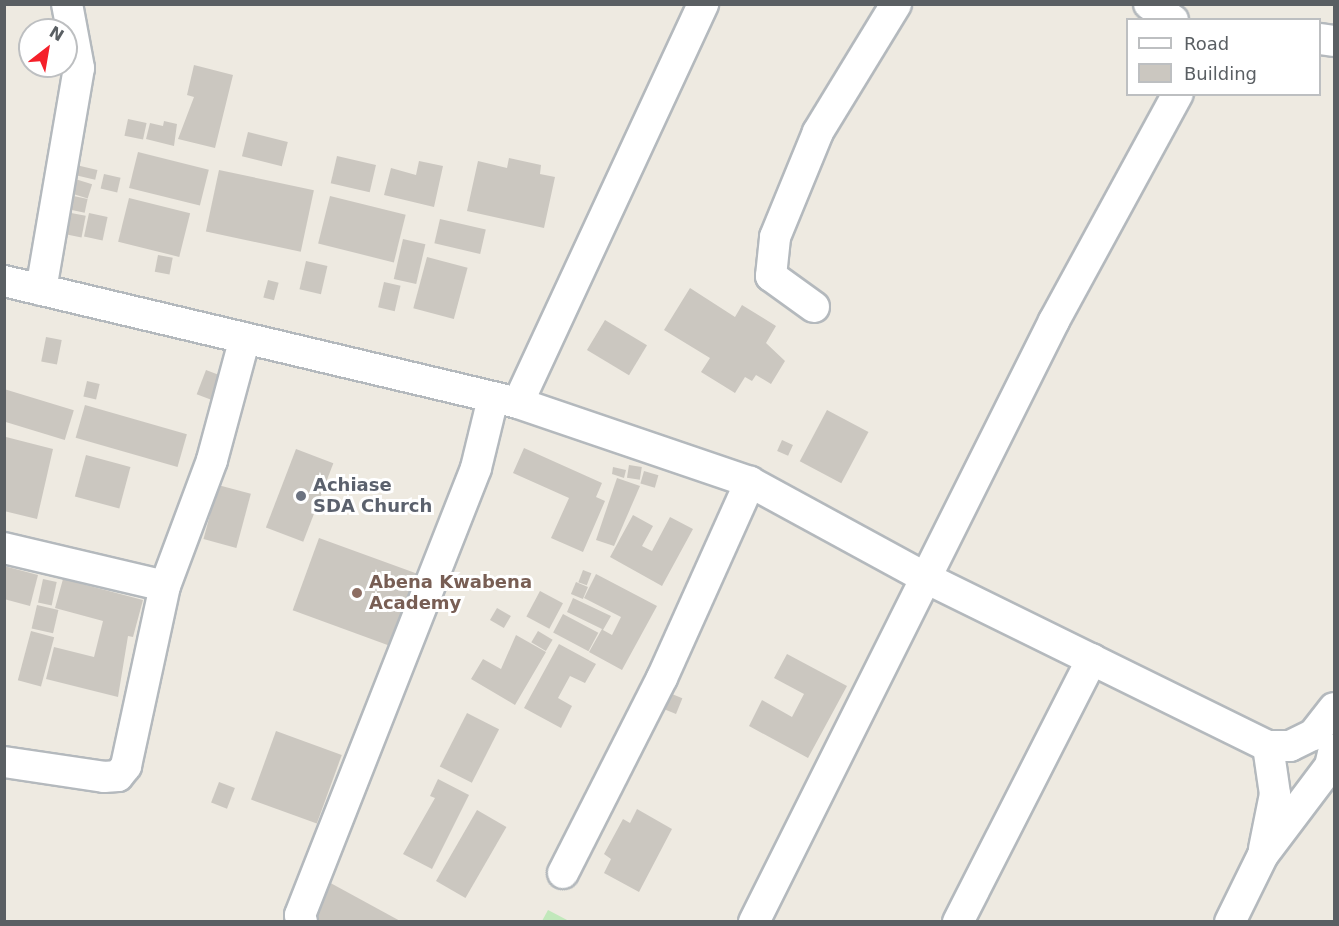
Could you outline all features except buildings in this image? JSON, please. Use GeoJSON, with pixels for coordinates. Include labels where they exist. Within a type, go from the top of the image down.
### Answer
{"type":"FeatureCollection","features":[{"type":"Feature","properties":{"kind":"street"},"geometry":{"type":"LineString","coordinates":[[41,290],[79,68],[67,4]]}},
{"type":"Feature","properties":{"kind":"street"},"geometry":{"type":"LineString","coordinates":[[302,921],[300,915],[476,468],[505,401],[703,4]]}},
{"type":"Feature","properties":{"kind":"street"},"geometry":{"type":"LineString","coordinates":[[814,307],[771,276],[775,237],[818,132],[896,4]]}},
{"type":"Feature","properties":{"kind":"street"},"geometry":{"type":"LineString","coordinates":[[1149,4],[1170,18]]}},
{"type":"Feature","properties":{"kind":"street"},"geometry":{"type":"LineString","coordinates":[[754,921],[928,579],[1054,321],[1177,96]]}},
{"type":"Feature","properties":{"kind":"street"},"geometry":{"type":"LineString","coordinates":[[4,281],[505,401],[750,482],[928,579],[1268,746],[1290,746],[1313,735],[1335,708]]}},
{"type":"Feature","properties":{"kind":"street"},"geometry":{"type":"LineString","coordinates":[[4,762],[118,776],[126,766],[165,586],[212,460],[245,338]]}},
{"type":"Feature","properties":{"kind":"street"},"geometry":{"type":"LineString","coordinates":[[562,873],[662,678],[750,482]]}},
{"type":"Feature","properties":{"kind":"street"},"geometry":{"type":"LineString","coordinates":[[4,548],[165,586]]}},
{"type":"Feature","properties":{"kind":"street"},"geometry":{"type":"LineString","coordinates":[[958,921],[1092,659]]}},
{"type":"Feature","properties":{"kind":"street"},"geometry":{"type":"LineString","coordinates":[[1263,855],[1275,794],[1268,746]]}},
{"type":"Feature","properties":{"kind":"street"},"geometry":{"type":"LineString","coordinates":[[1230,921],[1263,855],[1333,761]]}},
{"type":"Feature","properties":{"kind":"green space"},"geometry":{"type":"Polygon","coordinates":[[[548,910],[569,921],[542,921],[548,910]]]}},
{"type":"Feature","properties":{"kind":"place","name":"Achiase SDA Church"},"geometry":{"type":"Point","coordinates":[301,496]}},
{"type":"Feature","properties":{"kind":"place","name":"Abena Kwabena Academy"},"geometry":{"type":"Point","coordinates":[357,593]}}]}
